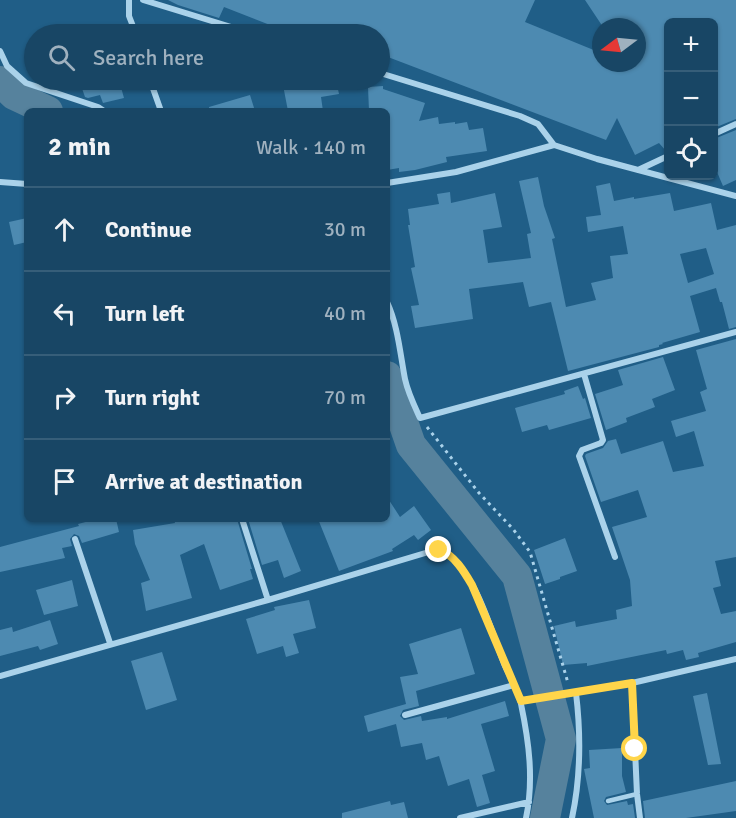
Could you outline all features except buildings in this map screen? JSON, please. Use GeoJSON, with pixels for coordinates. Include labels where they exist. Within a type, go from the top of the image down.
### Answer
{"type":"FeatureCollection","features":[{"type":"Feature","properties":{"kind":"street"},"geometry":{"type":"LineString","coordinates":[[129,0],[129,16],[132,24]]}},
{"type":"Feature","properties":{"kind":"street"},"geometry":{"type":"LineString","coordinates":[[142,0],[221,24]]}},
{"type":"Feature","properties":{"kind":"street"},"geometry":{"type":"LineString","coordinates":[[0,51],[7,66],[24,81]]}},
{"type":"Feature","properties":{"kind":"street"},"geometry":{"type":"LineString","coordinates":[[390,76],[520,116],[538,124],[554,145]]}},
{"type":"Feature","properties":{"kind":"street"},"geometry":{"type":"LineString","coordinates":[[47,90],[100,108]]}},
{"type":"Feature","properties":{"kind":"street"},"geometry":{"type":"LineString","coordinates":[[154,90],[160,108]]}},
{"type":"Feature","properties":{"kind":"street"},"geometry":{"type":"LineString","coordinates":[[718,132],[736,124]]}},
{"type":"Feature","properties":{"kind":"street"},"geometry":{"type":"LineString","coordinates":[[390,183],[456,172],[554,145],[736,196]]}},
{"type":"Feature","properties":{"kind":"street"},"geometry":{"type":"LineString","coordinates":[[638,170],[664,158]]}},
{"type":"Feature","properties":{"kind":"street"},"geometry":{"type":"LineString","coordinates":[[0,182],[24,184]]}},
{"type":"Feature","properties":{"kind":"street"},"geometry":{"type":"LineString","coordinates":[[390,312],[402,354],[410,397],[420,418],[736,332]]}},
{"type":"Feature","properties":{"kind":"street"},"geometry":{"type":"LineString","coordinates":[[584,374],[603,440],[582,450],[579,456],[615,557]]}},
{"type":"Feature","properties":{"kind":"street"},"geometry":{"type":"LineString","coordinates":[[243,522],[268,600]]}},
{"type":"Feature","properties":{"kind":"street"},"geometry":{"type":"LineString","coordinates":[[75,539],[110,643]]}},
{"type":"Feature","properties":{"kind":"street"},"geometry":{"type":"LineString","coordinates":[[0,676],[432,551],[443,551],[464,572],[479,599],[521,701],[529,750],[529,802],[525,818]]}},
{"type":"Feature","properties":{"kind":"street"},"geometry":{"type":"LineString","coordinates":[[521,701],[632,683],[736,658]]}},
{"type":"Feature","properties":{"kind":"street"},"geometry":{"type":"LineString","coordinates":[[632,683],[640,818]]}},
{"type":"Feature","properties":{"kind":"street"},"geometry":{"type":"LineString","coordinates":[[405,716],[514,685]]}},
{"type":"Feature","properties":{"kind":"street"},"geometry":{"type":"LineString","coordinates":[[571,694],[580,726],[579,774],[572,818]]}},
{"type":"Feature","properties":{"kind":"street"},"geometry":{"type":"LineString","coordinates":[[460,818],[529,802]]}},
{"type":"Feature","properties":{"kind":"lane"},"geometry":{"type":"LineString","coordinates":[[608,801],[637,794]]}},
{"type":"Feature","properties":{"kind":"path"},"geometry":{"type":"LineString","coordinates":[[420,418],[479,493],[530,552],[571,694]]}},
{"type":"Feature","properties":{"kind":"waterway"},"geometry":{"type":"LineString","coordinates":[[0,81],[14,95],[42,108]]}},
{"type":"Feature","properties":{"kind":"waterway"},"geometry":{"type":"LineString","coordinates":[[390,385],[411,445],[517,576],[561,739],[545,818]]}},
{"type":"Feature","properties":{"kind":"route"},"geometry":{"type":"LineString","coordinates":[[439,550],[447,553],[472,585],[521,701],[632,683],[635,749]]}}]}
